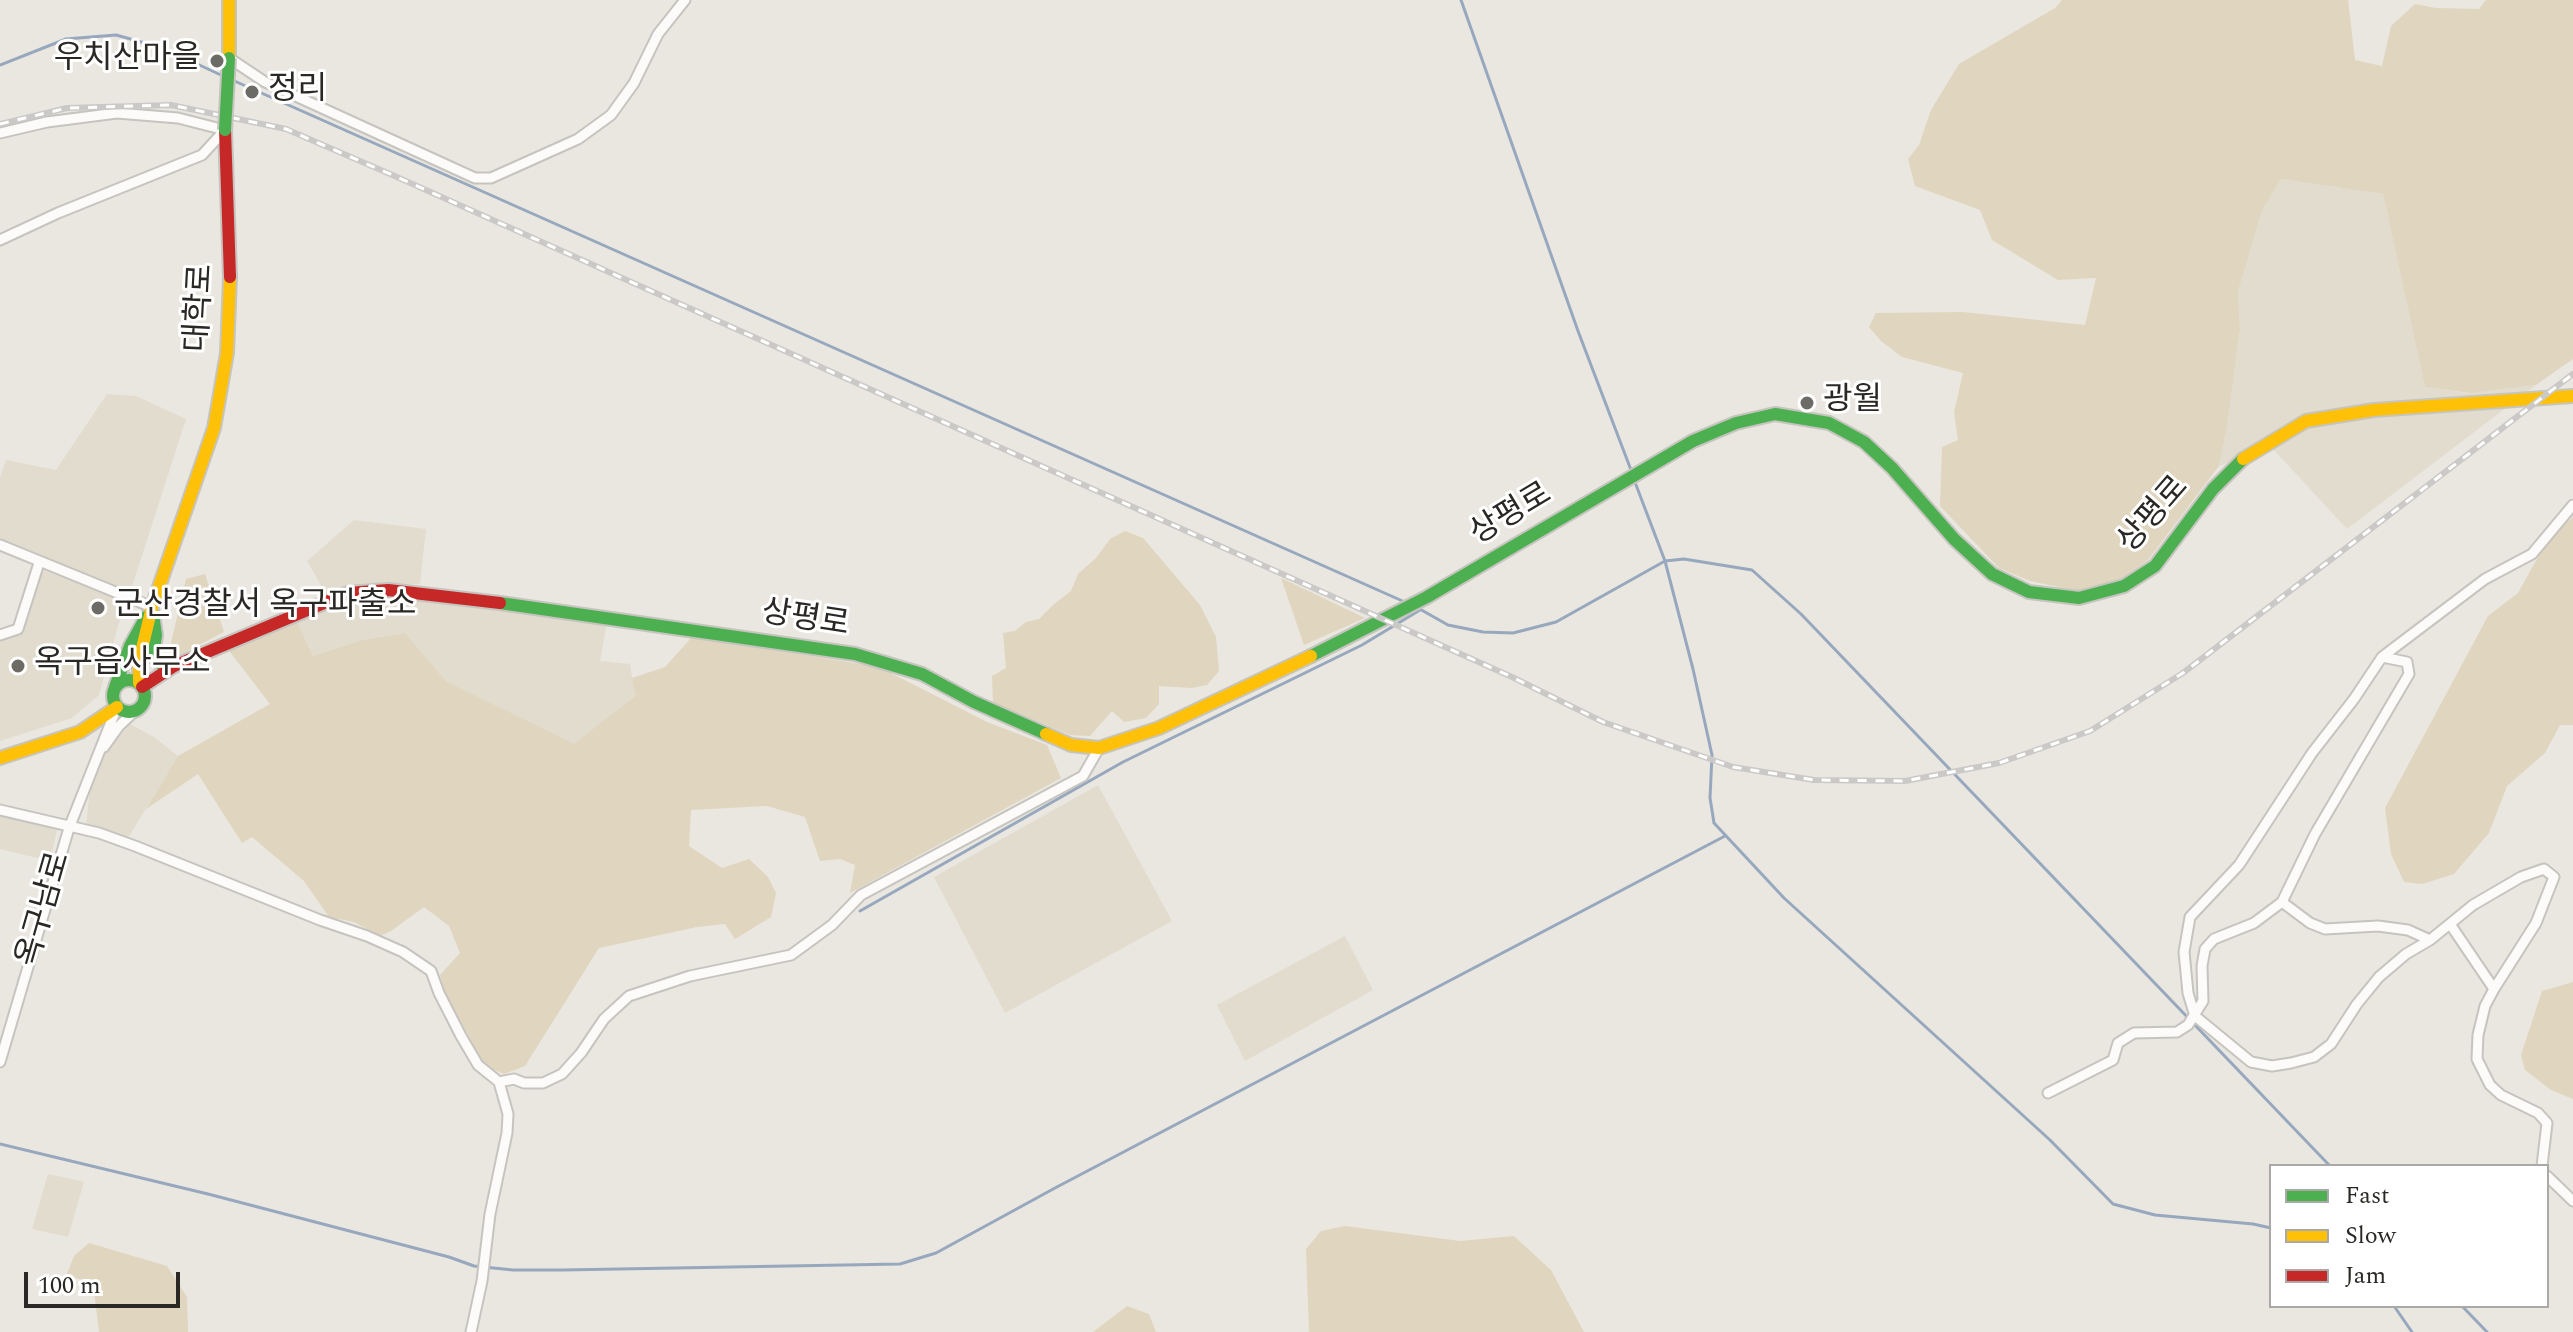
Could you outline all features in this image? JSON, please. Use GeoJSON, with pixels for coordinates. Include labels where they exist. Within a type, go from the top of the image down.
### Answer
{"type":"FeatureCollection","features":[{"type":"Feature","properties":{"kind":"main road","name":"대학로"},"geometry":{"type":"LineString","coordinates":[[140,685],[139,661],[152,607],[214,428],[227,353],[231,251],[225,130],[229,0]]}},
{"type":"Feature","properties":{"kind":"main road","name":"상평로"},"geometry":{"type":"LineString","coordinates":[[140,685],[174,666],[348,593],[388,590],[437,594],[855,654],[922,674],[974,702],[1071,745],[1099,748],[1159,728],[1398,613],[1642,469],[1693,441],[1736,423],[1775,414],[1829,423],[1864,442],[1883,459],[1954,539],[1992,574],[2029,592],[2079,598],[2124,586],[2155,566],[2213,489],[2242,459],[2306,421],[2374,410],[2573,396]]}},
{"type":"Feature","properties":{"kind":"main road","name":"대학로"},"geometry":{"type":"LineString","coordinates":[[114,690],[136,633],[152,607]]}},
{"type":"Feature","properties":{"kind":"main road"},"geometry":{"type":"LineString","coordinates":[[152,607],[156,635],[153,656],[162,665],[174,666]]}},
{"type":"Feature","properties":{"kind":"main road"},"geometry":{"type":"LineString","coordinates":[[33,749],[78,726],[98,711],[123,681],[140,685],[145,697],[136,710],[126,712],[117,707]]}},
{"type":"Feature","properties":{"kind":"main road"},"geometry":{"type":"LineString","coordinates":[[114,690],[117,707]]}},
{"type":"Feature","properties":{"kind":"main road"},"geometry":{"type":"LineString","coordinates":[[0,758],[80,732],[117,707]]}},
{"type":"Feature","properties":{"kind":"street"},"geometry":{"type":"LineString","coordinates":[[229,58],[278,88],[475,178],[491,178],[578,139],[611,115],[634,83],[658,34],[685,0]]}},
{"type":"Feature","properties":{"kind":"street"},"geometry":{"type":"LineString","coordinates":[[0,133],[47,122],[117,113],[178,118],[225,130],[202,155],[0,240]]}},
{"type":"Feature","properties":{"kind":"street"},"geometry":{"type":"LineString","coordinates":[[2542,1164],[2547,1123],[2538,1113],[2501,1095],[2490,1085],[2477,1059],[2478,1035],[2485,1006],[2536,923],[2554,877],[2544,869],[2521,877],[2473,905],[2430,940],[2406,954],[2379,977],[2350,1013],[2331,1044],[2314,1057],[2272,1066],[2251,1062],[2195,1016],[2188,993],[2184,952],[2190,917],[2239,865],[2312,753],[2382,657],[2485,579],[2532,554],[2573,505]]}},
{"type":"Feature","properties":{"kind":"street"},"geometry":{"type":"LineString","coordinates":[[0,545],[152,607]]}},
{"type":"Feature","properties":{"kind":"street"},"geometry":{"type":"LineString","coordinates":[[0,635],[18,629],[39,563]]}},
{"type":"Feature","properties":{"kind":"street"},"geometry":{"type":"LineString","coordinates":[[2048,1093],[2113,1060],[2118,1043],[2134,1033],[2177,1032],[2195,1016],[2203,1001],[2205,949],[2214,939],[2254,923],[2282,902],[2315,834],[2409,674],[2407,662],[2382,657]]}},
{"type":"Feature","properties":{"kind":"street"},"geometry":{"type":"LineString","coordinates":[[95,759],[117,707]]}},
{"type":"Feature","properties":{"kind":"street"},"geometry":{"type":"LineString","coordinates":[[95,759],[119,726],[136,710]]}},
{"type":"Feature","properties":{"kind":"street"},"geometry":{"type":"LineString","coordinates":[[499,1082],[514,1079],[524,1083],[543,1083],[562,1074],[604,1019],[629,996],[680,979],[791,955],[832,925],[861,895],[1083,776],[1099,748]]}},
{"type":"Feature","properties":{"kind":"street","name":"옥구남로"},"geometry":{"type":"LineString","coordinates":[[0,1062],[69,828],[95,759]]}},
{"type":"Feature","properties":{"kind":"street"},"geometry":{"type":"LineString","coordinates":[[0,810],[99,833],[403,952],[431,971],[439,993],[478,1065],[499,1082],[508,1114]]}},
{"type":"Feature","properties":{"kind":"street"},"geometry":{"type":"LineString","coordinates":[[2282,902],[2310,923],[2325,929],[2378,926],[2408,930],[2430,940]]}},
{"type":"Feature","properties":{"kind":"street"},"geometry":{"type":"LineString","coordinates":[[2450,924],[2494,989]]}},
{"type":"Feature","properties":{"kind":"street"},"geometry":{"type":"LineString","coordinates":[[471,1332],[507,1133],[511,1090],[524,1083]]}},
{"type":"Feature","properties":{"kind":"street"},"geometry":{"type":"LineString","coordinates":[[2549,1178],[2573,1201]]}},
{"type":"Feature","properties":{"kind":"shaded area"},"geometry":{"type":"Polygon","coordinates":[[[2062,0],[2348,0],[2355,60],[2382,66],[2391,26],[2415,4],[2479,9],[2486,0],[2573,0],[2573,359],[2536,385],[2470,393],[2425,387],[2383,194],[2281,179],[2262,211],[2238,292],[2240,330],[2219,466],[2148,560],[2121,579],[2078,591],[2030,581],[1999,568],[1940,506],[1942,447],[1958,440],[1954,412],[1963,373],[1902,357],[1869,327],[1876,313],[1963,312],[2085,325],[2096,278],[2058,280],[1992,240],[1980,210],[1915,186],[1908,159],[1919,145],[1931,110],[1959,64],[2055,8],[2062,0]]]}},
{"type":"Feature","properties":{"kind":"shaded area"},"geometry":{"type":"Polygon","coordinates":[[[2281,179],[2383,194],[2425,387],[2466,393],[2536,385],[2347,529],[2273,449],[2219,466],[2240,330],[2238,292],[2262,211],[2281,179]]]}},
{"type":"Feature","properties":{"kind":"shaded area"},"geometry":{"type":"Polygon","coordinates":[[[107,394],[136,396],[186,419],[130,593],[0,544],[0,478],[6,460],[56,470],[107,394]]]}},
{"type":"Feature","properties":{"kind":"shaded area"},"geometry":{"type":"Polygon","coordinates":[[[2573,517],[2573,725],[2560,725],[2545,753],[2507,786],[2489,833],[2454,874],[2422,884],[2404,882],[2391,854],[2385,808],[2488,616],[2518,593],[2547,541],[2573,517]]]}},
{"type":"Feature","properties":{"kind":"shaded area"},"geometry":{"type":"Polygon","coordinates":[[[354,520],[426,529],[420,584],[363,585],[326,594],[307,561],[354,520]]]}},
{"type":"Feature","properties":{"kind":"shaded area"},"geometry":{"type":"Polygon","coordinates":[[[1125,531],[1143,538],[1200,605],[1216,637],[1219,671],[1207,685],[1192,688],[1159,686],[1159,704],[1146,718],[1124,722],[1112,711],[1090,736],[1070,735],[993,703],[992,676],[1006,668],[1003,633],[1015,631],[1026,622],[1039,619],[1071,591],[1078,574],[1096,558],[1110,539],[1125,531]]]}},
{"type":"Feature","properties":{"kind":"shaded area"},"geometry":{"type":"Polygon","coordinates":[[[42,570],[125,601],[99,695],[72,718],[0,741],[0,640],[20,632],[42,570]]]}},
{"type":"Feature","properties":{"kind":"shaded area"},"geometry":{"type":"Polygon","coordinates":[[[205,574],[224,632],[172,659],[169,651],[186,579],[205,574]]]}},
{"type":"Feature","properties":{"kind":"shaded area"},"geometry":{"type":"Polygon","coordinates":[[[1281,578],[1365,618],[1304,645],[1281,578]]]}},
{"type":"Feature","properties":{"kind":"shaded area"},"geometry":{"type":"Polygon","coordinates":[[[368,594],[423,597],[607,622],[600,661],[630,664],[635,696],[574,745],[446,681],[405,633],[362,640],[313,656],[297,622],[368,594]]]}},
{"type":"Feature","properties":{"kind":"shaded area"},"geometry":{"type":"Polygon","coordinates":[[[297,622],[313,656],[362,640],[405,633],[446,681],[574,744],[635,696],[632,678],[665,667],[692,637],[879,667],[987,722],[1047,745],[1061,778],[850,893],[855,865],[840,859],[820,861],[805,817],[767,806],[691,810],[689,846],[722,868],[749,859],[768,877],[776,893],[771,917],[735,939],[725,924],[599,948],[525,1066],[504,1074],[485,1066],[444,991],[440,975],[460,953],[449,926],[424,907],[380,936],[354,922],[329,917],[304,881],[252,837],[242,843],[198,774],[146,809],[178,756],[270,704],[227,648],[297,622]]]}},
{"type":"Feature","properties":{"kind":"shaded area"},"geometry":{"type":"Polygon","coordinates":[[[130,724],[154,737],[178,756],[128,838],[86,826],[91,780],[105,753],[130,724]]]}},
{"type":"Feature","properties":{"kind":"shaded area"},"geometry":{"type":"Polygon","coordinates":[[[1098,785],[1172,921],[1005,1013],[934,877],[1098,785]]]}},
{"type":"Feature","properties":{"kind":"shaded area"},"geometry":{"type":"Polygon","coordinates":[[[0,815],[57,830],[50,861],[0,849],[0,815]]]}},
{"type":"Feature","properties":{"kind":"shaded area"},"geometry":{"type":"Polygon","coordinates":[[[1345,936],[1373,990],[1245,1061],[1217,1005],[1345,936]]]}},
{"type":"Feature","properties":{"kind":"shaded area"},"geometry":{"type":"Polygon","coordinates":[[[2573,982],[2573,1099],[2551,1090],[2525,1070],[2521,1055],[2542,991],[2573,982]]]}},
{"type":"Feature","properties":{"kind":"shaded area"},"geometry":{"type":"Polygon","coordinates":[[[48,1174],[84,1182],[68,1237],[32,1229],[48,1174]]]}},
{"type":"Feature","properties":{"kind":"shaded area"},"geometry":{"type":"Polygon","coordinates":[[[1345,1226],[1460,1241],[1514,1236],[1551,1270],[1584,1332],[1309,1332],[1306,1249],[1321,1231],[1345,1226]]]}},
{"type":"Feature","properties":{"kind":"shaded area"},"geometry":{"type":"Polygon","coordinates":[[[89,1243],[167,1266],[187,1297],[188,1332],[99,1332],[93,1282],[66,1276],[74,1256],[89,1243]]]}},
{"type":"Feature","properties":{"kind":"shaded area"},"geometry":{"type":"Polygon","coordinates":[[[1127,1306],[1149,1314],[1156,1332],[1093,1332],[1127,1306]]]}},
{"type":"Feature","properties":{"kind":"waterway"},"geometry":{"type":"LineString","coordinates":[[1461,0],[1578,331],[1631,470]]}},
{"type":"Feature","properties":{"kind":"waterway"},"geometry":{"type":"LineString","coordinates":[[0,65],[66,39],[116,35],[163,48],[223,76]]}},
{"type":"Feature","properties":{"kind":"waterway"},"geometry":{"type":"LineString","coordinates":[[230,79],[1407,603]]}},
{"type":"Feature","properties":{"kind":"waterway"},"geometry":{"type":"LineString","coordinates":[[1633,477],[1665,561],[1693,669],[1712,755],[1710,798],[1714,823],[1784,898],[2050,1140],[2113,1204],[2155,1215],[2269,1228]]}},
{"type":"Feature","properties":{"kind":"waterway"},"geometry":{"type":"LineString","coordinates":[[1418,608],[1448,625],[1483,632],[1513,633],[1556,622],[1665,561],[1684,559],[1752,570],[1801,614],[2328,1164]]}},
{"type":"Feature","properties":{"kind":"waterway"},"geometry":{"type":"LineString","coordinates":[[860,911],[1123,762],[1362,645],[1420,610]]}},
{"type":"Feature","properties":{"kind":"waterway"},"geometry":{"type":"LineString","coordinates":[[0,1144],[208,1194],[474,1266],[563,1270],[900,1264],[936,1253],[1725,836]]}},
{"type":"Feature","properties":{"kind":"waterway"},"geometry":{"type":"LineString","coordinates":[[2395,1308],[2412,1332]]}},
{"type":"Feature","properties":{"kind":"waterway"},"geometry":{"type":"LineString","coordinates":[[2464,1308],[2487,1332]]}},
{"type":"Feature","properties":{"kind":"railway"},"geometry":{"type":"LineString","coordinates":[[0,124],[67,108],[171,105],[286,129],[1512,677],[1603,722],[1733,767],[1814,780],[1905,781],[1999,763],[2090,731],[2183,673],[2573,374]]}},
{"type":"Feature","properties":{"kind":"traffic: fast"},"geometry":{"type":"LineString","coordinates":[[225,130],[229,58]]}},
{"type":"Feature","properties":{"kind":"traffic: fast"},"geometry":{"type":"LineString","coordinates":[[1311,656],[1427,597],[1693,441],[1736,423],[1775,414],[1829,423],[1864,442],[1892,468],[1954,539],[1992,574],[2029,592],[2079,598],[2124,586],[2155,566],[2213,489],[2243,459]]}},
{"type":"Feature","properties":{"kind":"traffic: fast"},"geometry":{"type":"LineString","coordinates":[[500,603],[855,654],[922,674],[974,702],[1046,734]]}},
{"type":"Feature","properties":{"kind":"traffic: fast"},"geometry":{"type":"LineString","coordinates":[[153,614],[156,635],[153,656],[162,665],[174,666]]}},
{"type":"Feature","properties":{"kind":"traffic: fast"},"geometry":{"type":"LineString","coordinates":[[115,687],[130,646],[146,617]]}},
{"type":"Feature","properties":{"kind":"traffic: fast"},"geometry":{"type":"LineString","coordinates":[[129,680],[140,685],[145,696],[140,707],[129,712],[118,707],[113,696],[118,685],[129,680]]}},
{"type":"Feature","properties":{"kind":"traffic: slow"},"geometry":{"type":"LineString","coordinates":[[229,0],[229,58]]}},
{"type":"Feature","properties":{"kind":"traffic: slow"},"geometry":{"type":"LineString","coordinates":[[139,683],[139,661],[152,607],[214,428],[227,353],[230,277]]}},
{"type":"Feature","properties":{"kind":"traffic: slow"},"geometry":{"type":"LineString","coordinates":[[2243,459],[2306,421],[2374,410],[2573,396]]}},
{"type":"Feature","properties":{"kind":"traffic: slow"},"geometry":{"type":"LineString","coordinates":[[1046,734],[1071,745],[1099,748],[1159,728],[1311,656]]}},
{"type":"Feature","properties":{"kind":"traffic: slow"},"geometry":{"type":"LineString","coordinates":[[0,758],[80,732],[117,707]]}},
{"type":"Feature","properties":{"kind":"traffic: jam"},"geometry":{"type":"LineString","coordinates":[[225,130],[230,277]]}},
{"type":"Feature","properties":{"kind":"traffic: jam"},"geometry":{"type":"LineString","coordinates":[[142,687],[174,666],[348,593],[388,590],[500,603]]}},
{"type":"Feature","properties":{"kind":"place","name":"우치산마을"},"geometry":{"type":"Point","coordinates":[217,61]}},
{"type":"Feature","properties":{"kind":"place","name":"정리"},"geometry":{"type":"Point","coordinates":[252,92]}},
{"type":"Feature","properties":{"kind":"place","name":"광월"},"geometry":{"type":"Point","coordinates":[1807,403]}},
{"type":"Feature","properties":{"kind":"place","name":"군산경찰서 옥구파출소"},"geometry":{"type":"Point","coordinates":[98,608]}},
{"type":"Feature","properties":{"kind":"place","name":"옥구읍사무소"},"geometry":{"type":"Point","coordinates":[18,666]}}]}
